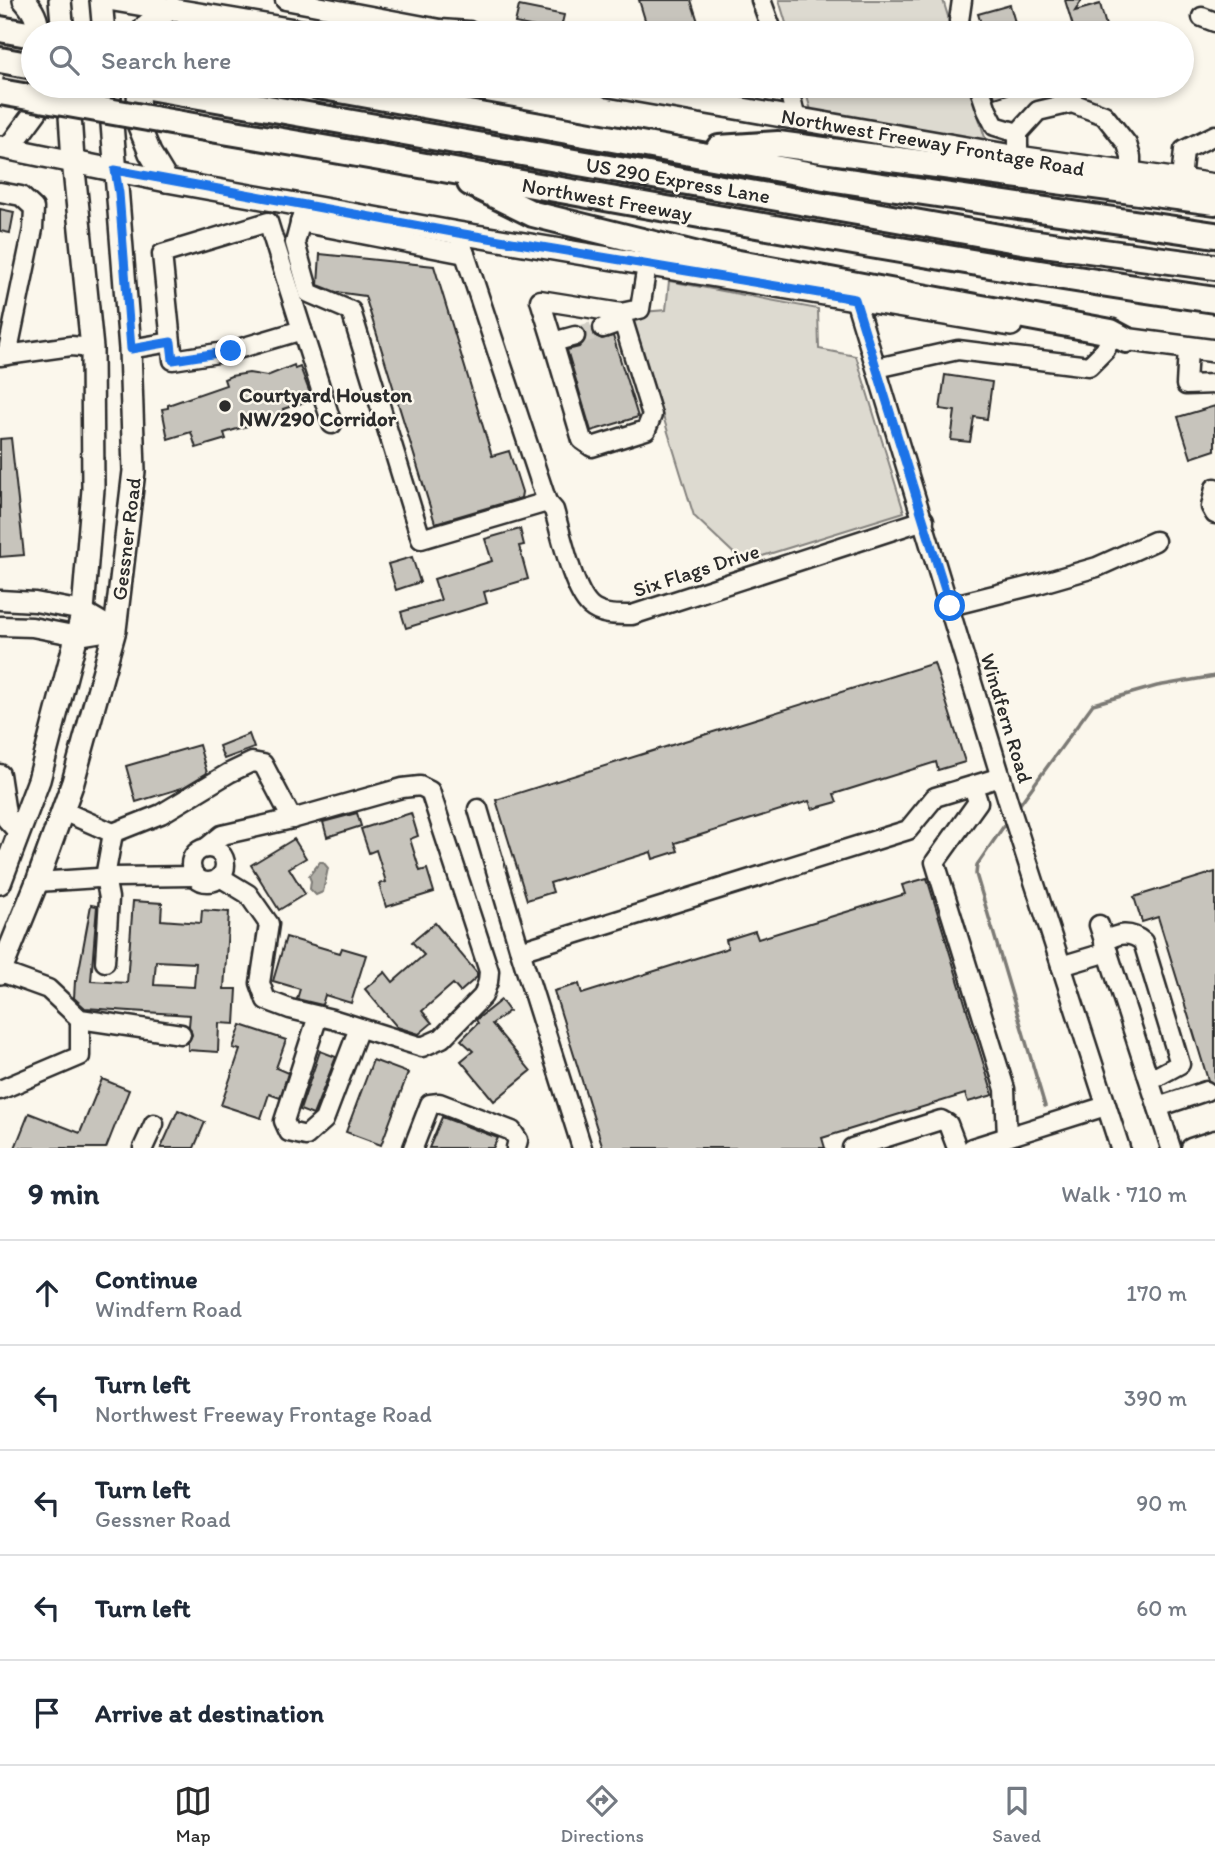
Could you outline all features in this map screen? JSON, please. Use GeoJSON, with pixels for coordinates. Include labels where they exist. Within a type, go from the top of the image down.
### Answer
{"type":"FeatureCollection","features":[{"type":"Feature","properties":{"kind":"highway"},"geometry":{"type":"LineString","coordinates":[[0,29],[21,32]]}},
{"type":"Feature","properties":{"kind":"highway"},"geometry":{"type":"LineString","coordinates":[[0,60],[21,64]]}},
{"type":"Feature","properties":{"kind":"highway","name":"Northwest Freeway"},"geometry":{"type":"LineString","coordinates":[[0,92],[21,96]]}},
{"type":"Feature","properties":{"kind":"highway","name":"Northwest Freeway"},"geometry":{"type":"LineString","coordinates":[[34,98],[849,243],[1045,276],[1215,300]]}},
{"type":"Feature","properties":{"kind":"highway","name":"US 290 Express Lane"},"geometry":{"type":"LineString","coordinates":[[213,98],[1022,241],[1215,267]]}},
{"type":"Feature","properties":{"kind":"highway"},"geometry":{"type":"LineString","coordinates":[[387,98],[835,179],[1215,235]]}},
{"type":"Feature","properties":{"kind":"highway"},"geometry":{"type":"LineString","coordinates":[[684,150],[778,144],[1215,202]]}},
{"type":"Feature","properties":{"kind":"highway"},"geometry":{"type":"LineString","coordinates":[[445,170],[533,214],[706,257],[1111,332],[1119,339]]}},
{"type":"Feature","properties":{"kind":"main road"},"geometry":{"type":"LineString","coordinates":[[24,0],[35,15],[35,21]]}},
{"type":"Feature","properties":{"kind":"main road"},"geometry":{"type":"LineString","coordinates":[[60,0],[62,21]]}},
{"type":"Feature","properties":{"kind":"main road"},"geometry":{"type":"LineString","coordinates":[[101,0],[103,21]]}},
{"type":"Feature","properties":{"kind":"main road"},"geometry":{"type":"LineString","coordinates":[[114,0],[245,21]]}},
{"type":"Feature","properties":{"kind":"main road"},"geometry":{"type":"LineString","coordinates":[[153,21],[172,8]]}},
{"type":"Feature","properties":{"kind":"main road"},"geometry":{"type":"LineString","coordinates":[[4,147],[37,110],[38,98]]}},
{"type":"Feature","properties":{"kind":"main road","name":"Gessner Road"},"geometry":{"type":"LineString","coordinates":[[2,877],[9,825],[39,780],[83,611],[93,489],[92,348],[69,98]]}},
{"type":"Feature","properties":{"kind":"main road","name":"Gessner Road"},"geometry":{"type":"LineString","coordinates":[[0,972],[37,882],[71,816],[73,782],[115,630],[134,471],[131,349],[110,98]]}},
{"type":"Feature","properties":{"kind":"main road"},"geometry":{"type":"LineString","coordinates":[[138,98],[139,126],[150,153],[167,181]]}},
{"type":"Feature","properties":{"kind":"main road","name":"Northwest Freeway Frontage Road"},"geometry":{"type":"LineString","coordinates":[[698,98],[796,119],[1018,158],[1215,185]]}},
{"type":"Feature","properties":{"kind":"main road"},"geometry":{"type":"LineString","coordinates":[[4,147],[167,181],[302,214],[458,233],[1023,327],[1215,351]]}},
{"type":"Feature","properties":{"kind":"main road"},"geometry":{"type":"LineString","coordinates":[[92,348],[131,349]]}},
{"type":"Feature","properties":{"kind":"main road"},"geometry":{"type":"LineString","coordinates":[[2,877],[37,882]]}},
{"type":"Feature","properties":{"kind":"street"},"geometry":{"type":"LineString","coordinates":[[285,0],[397,21]]}},
{"type":"Feature","properties":{"kind":"street"},"geometry":{"type":"LineString","coordinates":[[761,0],[768,21]]}},
{"type":"Feature","properties":{"kind":"street"},"geometry":{"type":"LineString","coordinates":[[959,21],[962,0]]}},
{"type":"Feature","properties":{"kind":"street"},"geometry":{"type":"LineString","coordinates":[[791,98],[796,119]]}},
{"type":"Feature","properties":{"kind":"street"},"geometry":{"type":"LineString","coordinates":[[983,98],[995,126],[1018,132]]}},
{"type":"Feature","properties":{"kind":"street"},"geometry":{"type":"LineString","coordinates":[[1018,158],[1018,132],[1038,111],[1072,103],[1104,116],[1128,144],[1131,174]]}},
{"type":"Feature","properties":{"kind":"street"},"geometry":{"type":"LineString","coordinates":[[1181,180],[1184,150],[1215,135]]}},
{"type":"Feature","properties":{"kind":"street"},"geometry":{"type":"LineString","coordinates":[[0,192],[21,196],[34,208],[33,229],[4,355],[71,346],[92,348]]}},
{"type":"Feature","properties":{"kind":"street"},"geometry":{"type":"LineString","coordinates":[[465,254],[302,214],[295,243],[309,293],[351,311],[421,539],[547,502]]}},
{"type":"Feature","properties":{"kind":"street"},"geometry":{"type":"LineString","coordinates":[[302,330],[231,351],[173,360],[162,254],[268,222],[332,424]]}},
{"type":"Feature","properties":{"kind":"street","name":"Six Flags Drive"},"geometry":{"type":"LineString","coordinates":[[458,233],[547,502],[554,510],[579,592],[591,608],[610,615],[632,615],[924,520]]}},
{"type":"Feature","properties":{"kind":"street"},"geometry":{"type":"LineString","coordinates":[[603,328],[639,309],[647,265]]}},
{"type":"Feature","properties":{"kind":"street","name":"Windfern Road"},"geometry":{"type":"LineString","coordinates":[[855,299],[1009,804],[1120,1148]]}},
{"type":"Feature","properties":{"kind":"street"},"geometry":{"type":"LineString","coordinates":[[540,300],[622,317],[652,415],[646,430],[592,447],[582,440],[540,300]]}},
{"type":"Feature","properties":{"kind":"street"},"geometry":{"type":"LineString","coordinates":[[553,342],[575,336]]}},
{"type":"Feature","properties":{"kind":"street"},"geometry":{"type":"LineString","coordinates":[[877,368],[958,350],[1089,366],[1119,339]]}},
{"type":"Feature","properties":{"kind":"street"},"geometry":{"type":"LineString","coordinates":[[131,349],[171,342]]}},
{"type":"Feature","properties":{"kind":"street"},"geometry":{"type":"LineString","coordinates":[[1188,348],[1186,384],[1215,384]]}},
{"type":"Feature","properties":{"kind":"street"},"geometry":{"type":"LineString","coordinates":[[1215,488],[1211,507],[1215,514]]}},
{"type":"Feature","properties":{"kind":"street"},"geometry":{"type":"LineString","coordinates":[[950,606],[1097,567],[1155,541]]}},
{"type":"Feature","properties":{"kind":"street"},"geometry":{"type":"LineString","coordinates":[[0,600],[35,602],[83,611],[115,630]]}},
{"type":"Feature","properties":{"kind":"street"},"geometry":{"type":"LineString","coordinates":[[0,626],[32,627],[78,636],[115,630]]}},
{"type":"Feature","properties":{"kind":"street"},"geometry":{"type":"LineString","coordinates":[[71,816],[113,833],[161,814],[252,762],[263,764],[292,819]]}},
{"type":"Feature","properties":{"kind":"street"},"geometry":{"type":"LineString","coordinates":[[0,774],[9,825]]}},
{"type":"Feature","properties":{"kind":"street"},"geometry":{"type":"LineString","coordinates":[[520,951],[908,830],[935,797],[1001,777]]}},
{"type":"Feature","properties":{"kind":"street"},"geometry":{"type":"LineString","coordinates":[[195,876],[192,859],[222,835],[292,819],[402,788],[420,786],[429,791],[489,971],[483,996],[442,1038],[422,1047],[267,1000],[260,984],[270,924],[248,894],[220,877]]}},
{"type":"Feature","properties":{"kind":"street"},"geometry":{"type":"LineString","coordinates":[[972,786],[978,802],[935,862],[1005,1089],[1007,1137]]}},
{"type":"Feature","properties":{"kind":"street"},"geometry":{"type":"LineString","coordinates":[[478,809],[582,1148]]}},
{"type":"Feature","properties":{"kind":"street"},"geometry":{"type":"LineString","coordinates":[[105,962],[109,898],[105,877],[113,833]]}},
{"type":"Feature","properties":{"kind":"street"},"geometry":{"type":"LineString","coordinates":[[37,882],[105,877],[195,876],[207,882],[220,877],[225,868],[223,858],[216,850],[206,848]]}},
{"type":"Feature","properties":{"kind":"street"},"geometry":{"type":"LineString","coordinates":[[1061,966],[1116,935],[1135,935],[1143,942],[1180,1064],[1158,1076],[1148,1076]]}},
{"type":"Feature","properties":{"kind":"street"},"geometry":{"type":"LineString","coordinates":[[1104,940],[1171,1148]]}},
{"type":"Feature","properties":{"kind":"street"},"geometry":{"type":"LineString","coordinates":[[0,972],[48,989],[80,1019],[181,1034]]}},
{"type":"Feature","properties":{"kind":"street"},"geometry":{"type":"LineString","coordinates":[[318,1016],[284,1121],[289,1132],[306,1136],[324,1120],[359,1028]]}},
{"type":"Feature","properties":{"kind":"street"},"geometry":{"type":"LineString","coordinates":[[0,1090],[79,1056],[80,1019]]}},
{"type":"Feature","properties":{"kind":"street"},"geometry":{"type":"LineString","coordinates":[[1158,1107],[1206,1091]]}},
{"type":"Feature","properties":{"kind":"street"},"geometry":{"type":"LineString","coordinates":[[413,1148],[430,1104],[439,1103],[512,1132],[518,1140],[516,1148]]}},
{"type":"Feature","properties":{"kind":"street"},"geometry":{"type":"LineString","coordinates":[[972,1148],[1106,1106]]}},
{"type":"Feature","properties":{"kind":"street"},"geometry":{"type":"LineString","coordinates":[[852,1148],[941,1119],[948,1124],[957,1148]]}},
{"type":"Feature","properties":{"kind":"street"},"geometry":{"type":"LineString","coordinates":[[143,1148],[154,1124]]}},
{"type":"Feature","properties":{"kind":"street"},"geometry":{"type":"LineString","coordinates":[[1191,1148],[1215,1140]]}},
{"type":"Feature","properties":{"kind":"shaded area"},"geometry":{"type":"Polygon","coordinates":[[[779,0],[943,0],[949,21],[785,21],[779,0]]]}},
{"type":"Feature","properties":{"kind":"shaded area"},"geometry":{"type":"Polygon","coordinates":[[[807,98],[973,98],[987,144],[813,117],[807,98]]]}},
{"type":"Feature","properties":{"kind":"shaded area"},"geometry":{"type":"Polygon","coordinates":[[[669,281],[818,309],[819,349],[856,356],[904,512],[743,562],[694,516],[631,313],[666,310],[669,281]]]}},
{"type":"Feature","properties":{"kind":"shaded area"},"geometry":{"type":"Polygon","coordinates":[[[320,862],[328,868],[323,892],[316,895],[310,889],[309,876],[320,862]]]}},
{"type":"Feature","properties":{"kind":"building"},"geometry":{"type":"Polygon","coordinates":[[[639,0],[691,0],[698,21],[645,21],[639,0]]]}},
{"type":"Feature","properties":{"kind":"building"},"geometry":{"type":"Polygon","coordinates":[[[1065,0],[1082,0],[1075,11],[1100,4],[1105,21],[1071,21],[1065,0]]]}},
{"type":"Feature","properties":{"kind":"building"},"geometry":{"type":"Polygon","coordinates":[[[1010,5],[1015,21],[980,21],[978,14],[1010,5]]]}},
{"type":"Feature","properties":{"kind":"building"},"geometry":{"type":"Polygon","coordinates":[[[519,6],[564,15],[563,21],[515,21],[519,6]]]}},
{"type":"Feature","properties":{"kind":"building"},"geometry":{"type":"Polygon","coordinates":[[[0,209],[14,212],[10,233],[0,231],[0,209]]]}},
{"type":"Feature","properties":{"kind":"building"},"geometry":{"type":"Polygon","coordinates":[[[320,254],[434,266],[492,456],[509,451],[522,492],[521,498],[435,523],[365,296],[336,292],[318,285],[320,254]]]}},
{"type":"Feature","properties":{"kind":"building"},"geometry":{"type":"Polygon","coordinates":[[[594,335],[602,339],[613,336],[638,417],[591,431],[567,350],[579,347],[586,338],[594,335]]]}},
{"type":"Feature","properties":{"kind":"building","name":"Courtyard Houston NW/290 Corridor"},"geometry":{"type":"Polygon","coordinates":[[[294,365],[295,369],[300,367],[311,396],[304,398],[305,402],[283,409],[284,412],[276,414],[273,422],[245,421],[247,426],[224,433],[226,439],[196,448],[191,432],[168,439],[162,409],[168,408],[168,405],[226,385],[224,379],[231,376],[249,373],[267,376],[294,365]]]}},
{"type":"Feature","properties":{"kind":"building"},"geometry":{"type":"Polygon","coordinates":[[[945,375],[992,382],[987,419],[974,417],[970,442],[951,440],[955,411],[940,409],[945,375]]]}},
{"type":"Feature","properties":{"kind":"building"},"geometry":{"type":"Polygon","coordinates":[[[1215,406],[1215,450],[1191,458],[1178,417],[1215,406]]]}},
{"type":"Feature","properties":{"kind":"building"},"geometry":{"type":"Polygon","coordinates":[[[11,438],[24,555],[0,557],[0,439],[11,438]]]}},
{"type":"Feature","properties":{"kind":"building"},"geometry":{"type":"Polygon","coordinates":[[[520,529],[524,545],[519,546],[528,579],[484,592],[487,603],[406,628],[401,612],[441,600],[434,579],[492,561],[485,539],[520,529]]]}},
{"type":"Feature","properties":{"kind":"building"},"geometry":{"type":"Polygon","coordinates":[[[412,557],[420,582],[396,590],[388,564],[412,557]]]}},
{"type":"Feature","properties":{"kind":"building"},"geometry":{"type":"Polygon","coordinates":[[[934,663],[965,762],[938,770],[936,762],[834,794],[837,802],[812,809],[809,801],[675,843],[678,851],[653,859],[651,852],[550,883],[553,892],[527,900],[496,800],[934,663]]]}},
{"type":"Feature","properties":{"kind":"building"},"geometry":{"type":"Polygon","coordinates":[[[249,734],[254,748],[224,759],[219,746],[249,734]]]}},
{"type":"Feature","properties":{"kind":"building"},"geometry":{"type":"Polygon","coordinates":[[[199,745],[207,773],[182,788],[136,802],[126,766],[199,745]]]}},
{"type":"Feature","properties":{"kind":"building"},"geometry":{"type":"Polygon","coordinates":[[[357,813],[361,826],[327,837],[323,822],[357,813]]]}},
{"type":"Feature","properties":{"kind":"building"},"geometry":{"type":"Polygon","coordinates":[[[411,813],[418,836],[410,839],[420,871],[427,869],[434,892],[386,907],[379,884],[386,882],[376,850],[369,853],[361,829],[411,813]]]}},
{"type":"Feature","properties":{"kind":"building"},"geometry":{"type":"Polygon","coordinates":[[[294,839],[306,858],[289,868],[305,894],[279,910],[251,865],[294,839]]]}},
{"type":"Feature","properties":{"kind":"building"},"geometry":{"type":"Polygon","coordinates":[[[1215,872],[1215,1085],[1208,1080],[1158,917],[1142,922],[1134,897],[1215,872]]]}},
{"type":"Feature","properties":{"kind":"building"},"geometry":{"type":"Polygon","coordinates":[[[927,878],[993,1095],[968,1102],[965,1094],[822,1138],[825,1148],[603,1148],[554,991],[579,984],[582,994],[728,948],[726,940],[755,931],[758,939],[905,894],[902,885],[927,878]]]}},
{"type":"Feature","properties":{"kind":"building"},"geometry":{"type":"Polygon","coordinates":[[[133,901],[162,903],[161,920],[201,923],[202,910],[229,912],[224,989],[237,989],[235,1024],[219,1023],[218,1052],[188,1050],[192,1035],[190,1015],[85,1008],[74,998],[91,905],[97,906],[91,981],[127,983],[133,901]],[[156,961],[154,985],[194,987],[196,963],[156,961]]]}},
{"type":"Feature","properties":{"kind":"building"},"geometry":{"type":"Polygon","coordinates":[[[435,923],[477,973],[477,977],[460,992],[453,984],[422,1011],[432,1023],[419,1034],[397,1027],[365,989],[385,972],[393,982],[424,955],[412,942],[435,923]]]}},
{"type":"Feature","properties":{"kind":"building"},"geometry":{"type":"Polygon","coordinates":[[[286,937],[340,953],[342,948],[366,955],[351,1003],[325,995],[322,1005],[297,999],[300,989],[273,981],[286,937]]]}},
{"type":"Feature","properties":{"kind":"building"},"geometry":{"type":"Polygon","coordinates":[[[501,1000],[509,1011],[492,1024],[531,1071],[494,1101],[461,1061],[473,1051],[461,1040],[478,1023],[476,1020],[501,1000]]]}},
{"type":"Feature","properties":{"kind":"building"},"geometry":{"type":"Polygon","coordinates":[[[241,1025],[286,1040],[276,1068],[288,1073],[280,1098],[269,1094],[261,1118],[221,1105],[240,1050],[233,1048],[241,1025]]]}},
{"type":"Feature","properties":{"kind":"building"},"geometry":{"type":"Polygon","coordinates":[[[320,1051],[336,1057],[313,1115],[300,1110],[320,1051]]]}},
{"type":"Feature","properties":{"kind":"building"},"geometry":{"type":"Polygon","coordinates":[[[373,1060],[408,1073],[381,1145],[346,1132],[373,1060]]]}},
{"type":"Feature","properties":{"kind":"building"},"geometry":{"type":"Polygon","coordinates":[[[102,1079],[129,1090],[106,1148],[15,1148],[29,1113],[80,1133],[102,1079]]]}},
{"type":"Feature","properties":{"kind":"building"},"geometry":{"type":"Polygon","coordinates":[[[178,1110],[205,1122],[194,1148],[161,1148],[178,1110]]]}},
{"type":"Feature","properties":{"kind":"building"},"geometry":{"type":"Polygon","coordinates":[[[442,1117],[498,1138],[493,1148],[429,1148],[442,1117]]]}},
{"type":"Feature","properties":{"kind":"waterway"},"geometry":{"type":"LineString","coordinates":[[1017,808],[1093,704],[1157,686],[1215,676]]}},
{"type":"Feature","properties":{"kind":"waterway"},"geometry":{"type":"LineString","coordinates":[[1008,820],[977,865],[976,874],[1045,1106]]}},
{"type":"Feature","properties":{"kind":"tunnel"},"geometry":{"type":"LineString","coordinates":[[575,336],[603,328]]}},
{"type":"Feature","properties":{"kind":"place","name":"Courtyard Houston NW/290 Corridor"},"geometry":{"type":"Point","coordinates":[225,406]}},
{"type":"Feature","properties":{"kind":"route"},"geometry":{"type":"LineString","coordinates":[[231,351],[173,360],[171,342],[131,349],[115,170],[458,233],[855,299],[950,606]]}}]}
